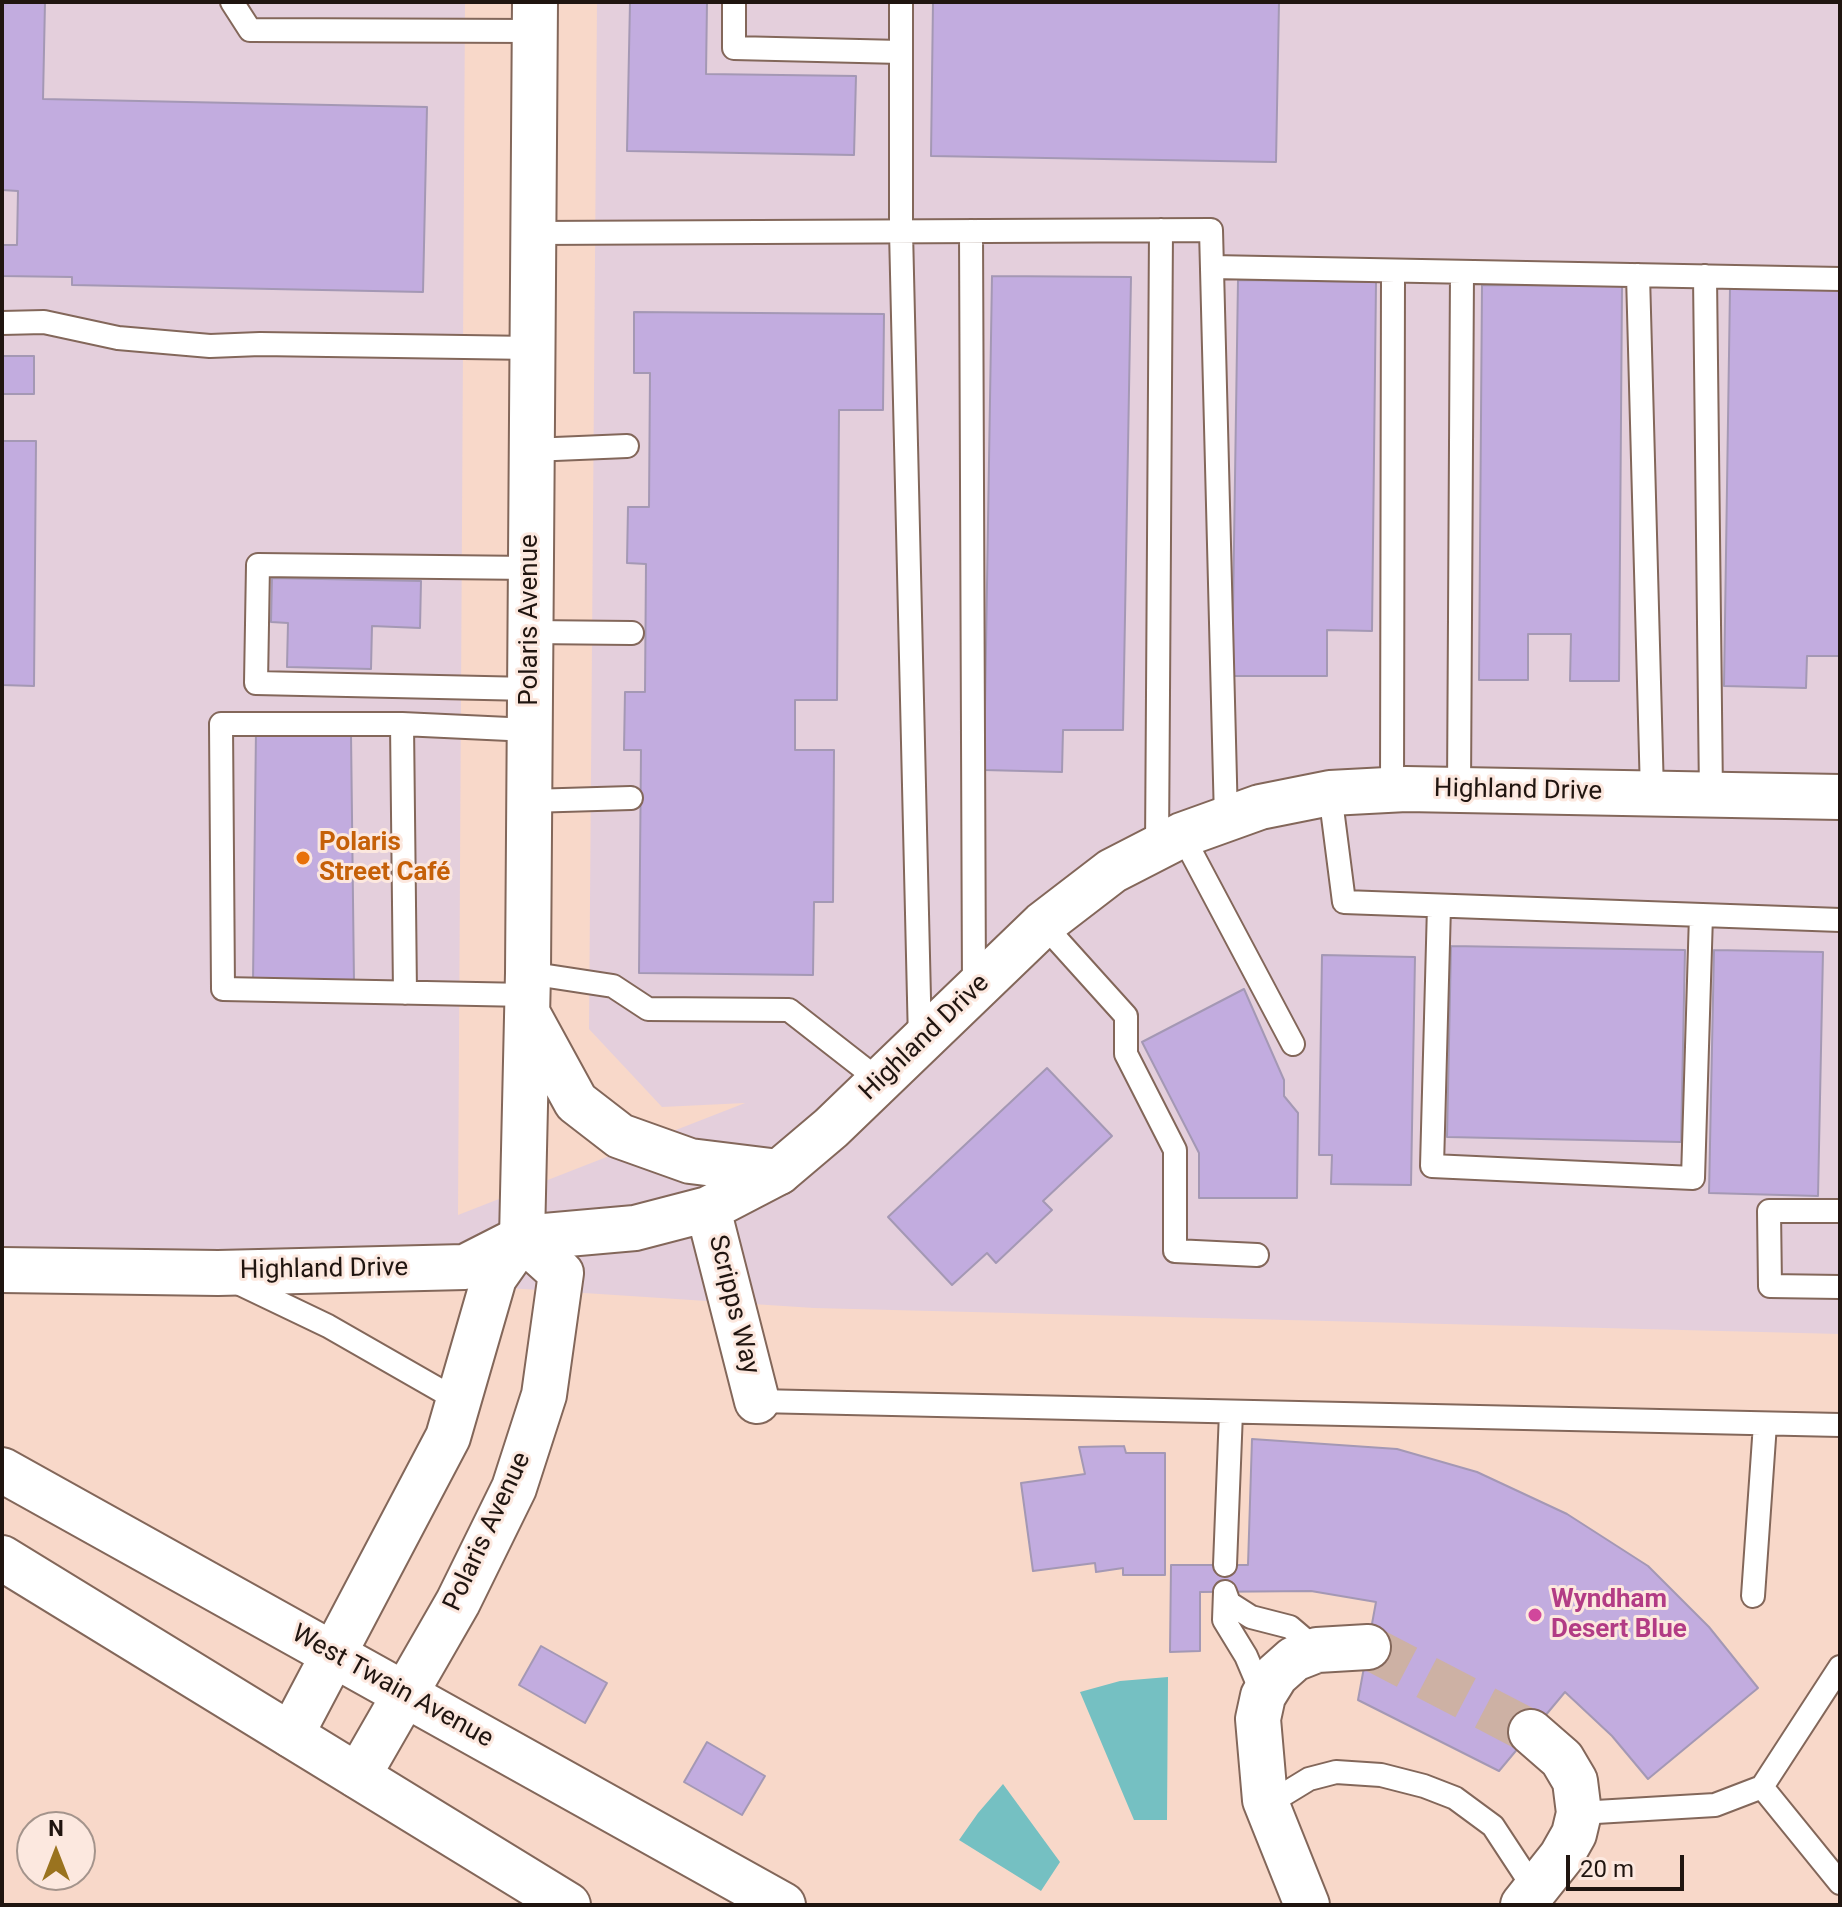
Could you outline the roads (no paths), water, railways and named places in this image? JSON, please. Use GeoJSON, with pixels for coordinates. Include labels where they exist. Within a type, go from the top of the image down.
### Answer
{"type":"FeatureCollection","features":[{"type":"Feature","properties":{"kind":"street","name":"Polaris Avenue"},"geometry":{"type":"LineString","coordinates":[[358,1776],[458,1602],[514,1488],[544,1395],[561,1273],[522,1238],[528,994],[534,16]]}},
{"type":"Feature","properties":{"kind":"street","name":"Highland Drive"},"geometry":{"type":"LineString","coordinates":[[2,1270],[218,1273],[465,1267],[522,1238],[635,1228],[708,1209],[779,1172],[831,1128],[1043,924],[1112,871],[1169,841],[1260,807],[1330,793],[1392,789],[1840,797]]}},
{"type":"Feature","properties":{"kind":"street"},"geometry":{"type":"LineString","coordinates":[[528,994],[576,1102],[620,1136],[690,1161],[779,1172]]}},
{"type":"Feature","properties":{"kind":"street","name":"Scripps Way"},"geometry":{"type":"LineString","coordinates":[[708,1209],[757,1401]]}},
{"type":"Feature","properties":{"kind":"street"},"geometry":{"type":"LineString","coordinates":[[291,1735],[448,1437],[494,1278],[522,1238]]}},
{"type":"Feature","properties":{"kind":"street","name":"West Twain Avenue"},"geometry":{"type":"LineString","coordinates":[[2,1470],[783,1905]]}},
{"type":"Feature","properties":{"kind":"street"},"geometry":{"type":"LineString","coordinates":[[2,1558],[568,1905]]}},
{"type":"Feature","properties":{"kind":"street"},"geometry":{"type":"LineString","coordinates":[[1307,1905],[1265,1800],[1258,1719],[1263,1696],[1276,1675],[1294,1659],[1317,1650],[1368,1647]]}},
{"type":"Feature","properties":{"kind":"street"},"geometry":{"type":"LineString","coordinates":[[1531,1732],[1562,1759],[1575,1781],[1579,1813],[1574,1834],[1537,1900]]}},
{"type":"Feature","properties":{"kind":"lane"},"geometry":{"type":"LineString","coordinates":[[232,2],[250,30],[534,16]]}},
{"type":"Feature","properties":{"kind":"lane"},"geometry":{"type":"LineString","coordinates":[[734,2],[734,48],[901,52]]}},
{"type":"Feature","properties":{"kind":"lane"},"geometry":{"type":"LineString","coordinates":[[901,2],[901,231],[920,1042]]}},
{"type":"Feature","properties":{"kind":"lane"},"geometry":{"type":"LineString","coordinates":[[1161,230],[1169,841],[1293,1044]]}},
{"type":"Feature","properties":{"kind":"lane"},"geometry":{"type":"LineString","coordinates":[[533,233],[1211,230],[1226,819]]}},
{"type":"Feature","properties":{"kind":"lane"},"geometry":{"type":"LineString","coordinates":[[971,231],[974,992]]}},
{"type":"Feature","properties":{"kind":"lane"},"geometry":{"type":"LineString","coordinates":[[1212,267],[1840,279]]}},
{"type":"Feature","properties":{"kind":"lane"},"geometry":{"type":"LineString","coordinates":[[1392,789],[1393,271]]}},
{"type":"Feature","properties":{"kind":"lane"},"geometry":{"type":"LineString","coordinates":[[1459,789],[1462,272]]}},
{"type":"Feature","properties":{"kind":"lane"},"geometry":{"type":"LineString","coordinates":[[1638,275],[1652,793]]}},
{"type":"Feature","properties":{"kind":"lane"},"geometry":{"type":"LineString","coordinates":[[1705,276],[1711,795]]}},
{"type":"Feature","properties":{"kind":"lane"},"geometry":{"type":"LineString","coordinates":[[2,323],[44,322],[118,338],[210,346],[532,348]]}},
{"type":"Feature","properties":{"kind":"lane"},"geometry":{"type":"LineString","coordinates":[[531,450],[627,446]]}},
{"type":"Feature","properties":{"kind":"lane"},"geometry":{"type":"LineString","coordinates":[[530,710],[256,683],[258,565],[531,568]]}},
{"type":"Feature","properties":{"kind":"lane"},"geometry":{"type":"LineString","coordinates":[[530,632],[632,633]]}},
{"type":"Feature","properties":{"kind":"lane"},"geometry":{"type":"LineString","coordinates":[[530,710],[402,724],[221,724],[223,989],[528,994],[613,986],[648,1009],[789,1010],[880,1081]]}},
{"type":"Feature","properties":{"kind":"lane"},"geometry":{"type":"LineString","coordinates":[[402,724],[405,993]]}},
{"type":"Feature","properties":{"kind":"lane"},"geometry":{"type":"LineString","coordinates":[[1330,793],[1344,902],[1840,920]]}},
{"type":"Feature","properties":{"kind":"lane"},"geometry":{"type":"LineString","coordinates":[[529,801],[631,798]]}},
{"type":"Feature","properties":{"kind":"lane"},"geometry":{"type":"LineString","coordinates":[[1439,906],[1432,1166],[1693,1178],[1701,915]]}},
{"type":"Feature","properties":{"kind":"lane"},"geometry":{"type":"LineString","coordinates":[[1043,924],[1126,1016],[1126,1054],[1175,1150],[1175,1251],[1257,1255]]}},
{"type":"Feature","properties":{"kind":"lane"},"geometry":{"type":"LineString","coordinates":[[1840,1211],[1769,1211],[1770,1286],[1840,1287]]}},
{"type":"Feature","properties":{"kind":"lane"},"geometry":{"type":"LineString","coordinates":[[218,1273],[328,1326],[459,1401]]}},
{"type":"Feature","properties":{"kind":"lane"},"geometry":{"type":"LineString","coordinates":[[757,1401],[1840,1425]]}},
{"type":"Feature","properties":{"kind":"lane"},"geometry":{"type":"LineString","coordinates":[[1225,1565],[1231,1412]]}},
{"type":"Feature","properties":{"kind":"lane"},"geometry":{"type":"LineString","coordinates":[[1753,1596],[1765,1424]]}},
{"type":"Feature","properties":{"kind":"lane"},"geometry":{"type":"LineString","coordinates":[[1263,1696],[1246,1656],[1224,1620],[1225,1592],[1229,1603],[1251,1617],[1290,1627],[1317,1650]]}},
{"type":"Feature","properties":{"kind":"lane"},"geometry":{"type":"LineString","coordinates":[[1579,1813],[1715,1805],[1762,1787],[1840,1667]]}},
{"type":"Feature","properties":{"kind":"lane"},"geometry":{"type":"LineString","coordinates":[[1268,1804],[1309,1779],[1336,1772],[1381,1775],[1424,1786],[1455,1798],[1493,1826],[1537,1900]]}},
{"type":"Feature","properties":{"kind":"lane"},"geometry":{"type":"LineString","coordinates":[[1762,1787],[1840,1883]]}},
{"type":"Feature","properties":{"kind":"water"},"geometry":{"type":"Polygon","coordinates":[[[1168,1677],[1167,1820],[1134,1820],[1080,1692],[1120,1681],[1168,1677]]]}},
{"type":"Feature","properties":{"kind":"water"},"geometry":{"type":"Polygon","coordinates":[[[1003,1784],[1060,1862],[1041,1891],[959,1840],[1003,1784]]]}},
{"type":"Feature","properties":{"kind":"tunnel"},"geometry":{"type":"LineString","coordinates":[[1368,1647],[1531,1732]]}},
{"type":"Feature","properties":{"kind":"place","name":"Polaris Street Café"},"geometry":{"type":"Point","coordinates":[303,858]}},
{"type":"Feature","properties":{"kind":"place","name":"Wyndham Desert Blue"},"geometry":{"type":"Point","coordinates":[1535,1615]}}]}
